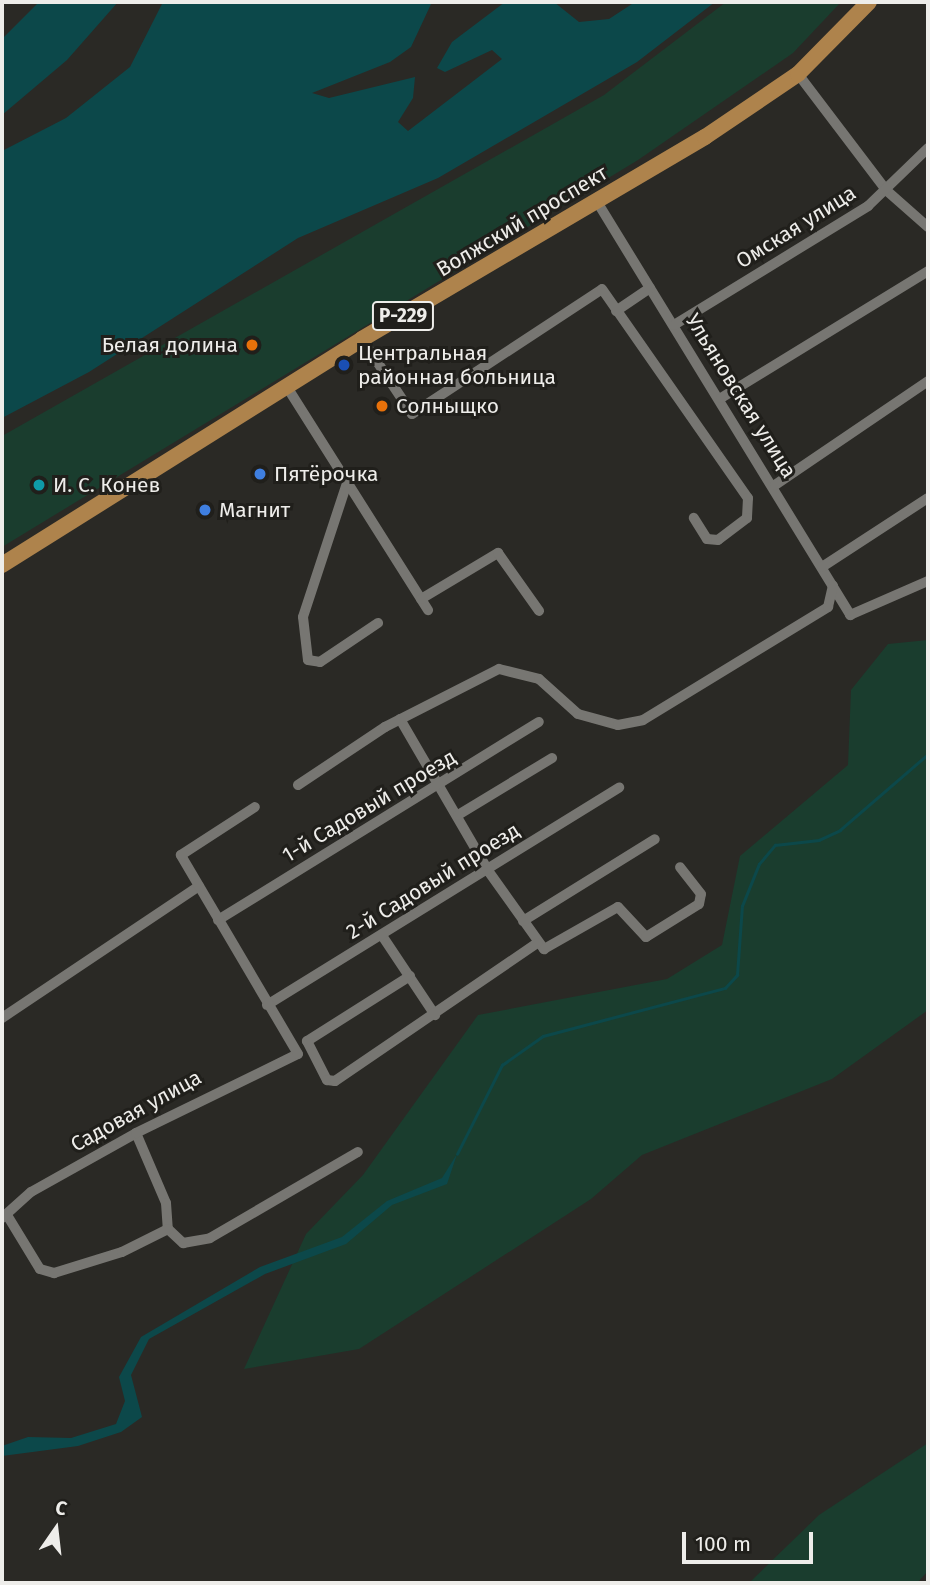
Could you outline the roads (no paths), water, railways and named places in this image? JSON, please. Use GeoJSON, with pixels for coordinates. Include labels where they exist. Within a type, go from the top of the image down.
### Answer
{"type":"FeatureCollection","features":[{"type":"Feature","properties":{"kind":"main road","name":"Волжский проспект"},"geometry":{"type":"LineString","coordinates":[[2,565],[362,339],[596,200],[798,74],[869,2]]}},
{"type":"Feature","properties":{"kind":"street"},"geometry":{"type":"LineString","coordinates":[[798,74],[886,190],[928,228]]}},
{"type":"Feature","properties":{"kind":"street","name":"Омская улица"},"geometry":{"type":"LineString","coordinates":[[674,325],[886,190],[928,148]]}},
{"type":"Feature","properties":{"kind":"street","name":"Ульяновская улица"},"geometry":{"type":"LineString","coordinates":[[596,200],[775,485],[850,615],[928,581]]}},
{"type":"Feature","properties":{"kind":"street"},"geometry":{"type":"LineString","coordinates":[[721,398],[928,271]]}},
{"type":"Feature","properties":{"kind":"street"},"geometry":{"type":"LineString","coordinates":[[616,311],[650,288]]}},
{"type":"Feature","properties":{"kind":"street"},"geometry":{"type":"LineString","coordinates":[[362,339],[412,414],[602,289],[748,498],[747,518],[718,540],[707,539],[694,518]]}},
{"type":"Feature","properties":{"kind":"street"},"geometry":{"type":"LineString","coordinates":[[775,485],[928,381]]}},
{"type":"Feature","properties":{"kind":"street"},"geometry":{"type":"LineString","coordinates":[[287,387],[428,610]]}},
{"type":"Feature","properties":{"kind":"street"},"geometry":{"type":"LineString","coordinates":[[348,480],[303,617],[309,660],[320,662],[379,623]]}},
{"type":"Feature","properties":{"kind":"street"},"geometry":{"type":"LineString","coordinates":[[822,567],[928,498]]}},
{"type":"Feature","properties":{"kind":"street"},"geometry":{"type":"LineString","coordinates":[[421,599],[498,553],[539,611]]}},
{"type":"Feature","properties":{"kind":"street"},"geometry":{"type":"LineString","coordinates":[[298,785],[401,719],[508,668],[538,679],[578,714],[618,725],[643,720],[828,607],[833,586]]}},
{"type":"Feature","properties":{"kind":"street"},"geometry":{"type":"LineString","coordinates":[[401,719],[489,872],[537,943],[548,949],[618,907],[646,937],[699,904],[701,894],[680,867]]}},
{"type":"Feature","properties":{"kind":"street","name":"1-й Садовый проезд"},"geometry":{"type":"LineString","coordinates":[[218,920],[441,786],[539,722]]}},
{"type":"Feature","properties":{"kind":"street"},"geometry":{"type":"LineString","coordinates":[[458,815],[552,758]]}},
{"type":"Feature","properties":{"kind":"street","name":"2-й Садовый проезд"},"geometry":{"type":"LineString","coordinates":[[267,1005],[489,872],[619,788]]}},
{"type":"Feature","properties":{"kind":"street"},"geometry":{"type":"LineString","coordinates":[[255,807],[181,855],[267,1005]]}},
{"type":"Feature","properties":{"kind":"street"},"geometry":{"type":"LineString","coordinates":[[523,921],[655,839]]}},
{"type":"Feature","properties":{"kind":"street"},"geometry":{"type":"LineString","coordinates":[[2,1018],[198,886]]}},
{"type":"Feature","properties":{"kind":"street"},"geometry":{"type":"LineString","coordinates":[[383,937],[435,1015]]}},
{"type":"Feature","properties":{"kind":"street"},"geometry":{"type":"LineString","coordinates":[[410,976],[307,1041],[306,1049],[327,1080],[335,1082],[435,1015],[441,1004],[537,943]]}},
{"type":"Feature","properties":{"kind":"street","name":"Садовая улица"},"geometry":{"type":"LineString","coordinates":[[5,1217],[31,1192],[136,1133],[298,1054],[267,1005]]}},
{"type":"Feature","properties":{"kind":"street"},"geometry":{"type":"LineString","coordinates":[[136,1133],[166,1203],[167,1229],[183,1243],[210,1238],[358,1152]]}},
{"type":"Feature","properties":{"kind":"street"},"geometry":{"type":"LineString","coordinates":[[5,1217],[40,1269],[54,1273],[122,1252],[167,1229]]}},
{"type":"Feature","properties":{"kind":"water"},"geometry":{"type":"Polygon","coordinates":[[[39,2],[118,2],[67,60],[2,115],[2,39],[39,2]]]}},
{"type":"Feature","properties":{"kind":"water"},"geometry":{"type":"Polygon","coordinates":[[[163,2],[432,2],[411,47],[390,62],[312,93],[329,98],[415,77],[413,98],[398,122],[408,131],[502,59],[492,50],[445,72],[437,68],[452,42],[505,2],[554,2],[579,22],[609,19],[635,2],[715,2],[637,62],[438,178],[298,238],[89,372],[2,418],[2,151],[66,118],[130,67],[163,2]]]}},
{"type":"Feature","properties":{"kind":"water"},"geometry":{"type":"Polygon","coordinates":[[[457,1154],[447,1184],[392,1205],[346,1244],[265,1274],[149,1339],[131,1375],[142,1417],[121,1432],[78,1446],[2,1456],[2,1446],[28,1437],[71,1438],[116,1424],[125,1401],[119,1377],[141,1337],[260,1267],[342,1237],[387,1201],[442,1178],[457,1154]]]}},
{"type":"Feature","properties":{"kind":"waterway"},"geometry":{"type":"LineString","coordinates":[[457,1154],[502,1065],[543,1036],[725,988],[737,975],[742,906],[759,864],[775,845],[819,840],[840,830],[928,754]]}},
{"type":"Feature","properties":{"kind":"place","name":"Белая долина"},"geometry":{"type":"Point","coordinates":[252,345]}},
{"type":"Feature","properties":{"kind":"place","name":"Центральная районная больница"},"geometry":{"type":"Point","coordinates":[344,365]}},
{"type":"Feature","properties":{"kind":"place","name":"Солныщко"},"geometry":{"type":"Point","coordinates":[382,406]}},
{"type":"Feature","properties":{"kind":"place","name":"Пятёрочка"},"geometry":{"type":"Point","coordinates":[260,474]}},
{"type":"Feature","properties":{"kind":"place","name":"И. С. Конев"},"geometry":{"type":"Point","coordinates":[39,485]}},
{"type":"Feature","properties":{"kind":"place","name":"Магнит"},"geometry":{"type":"Point","coordinates":[205,510]}}]}
